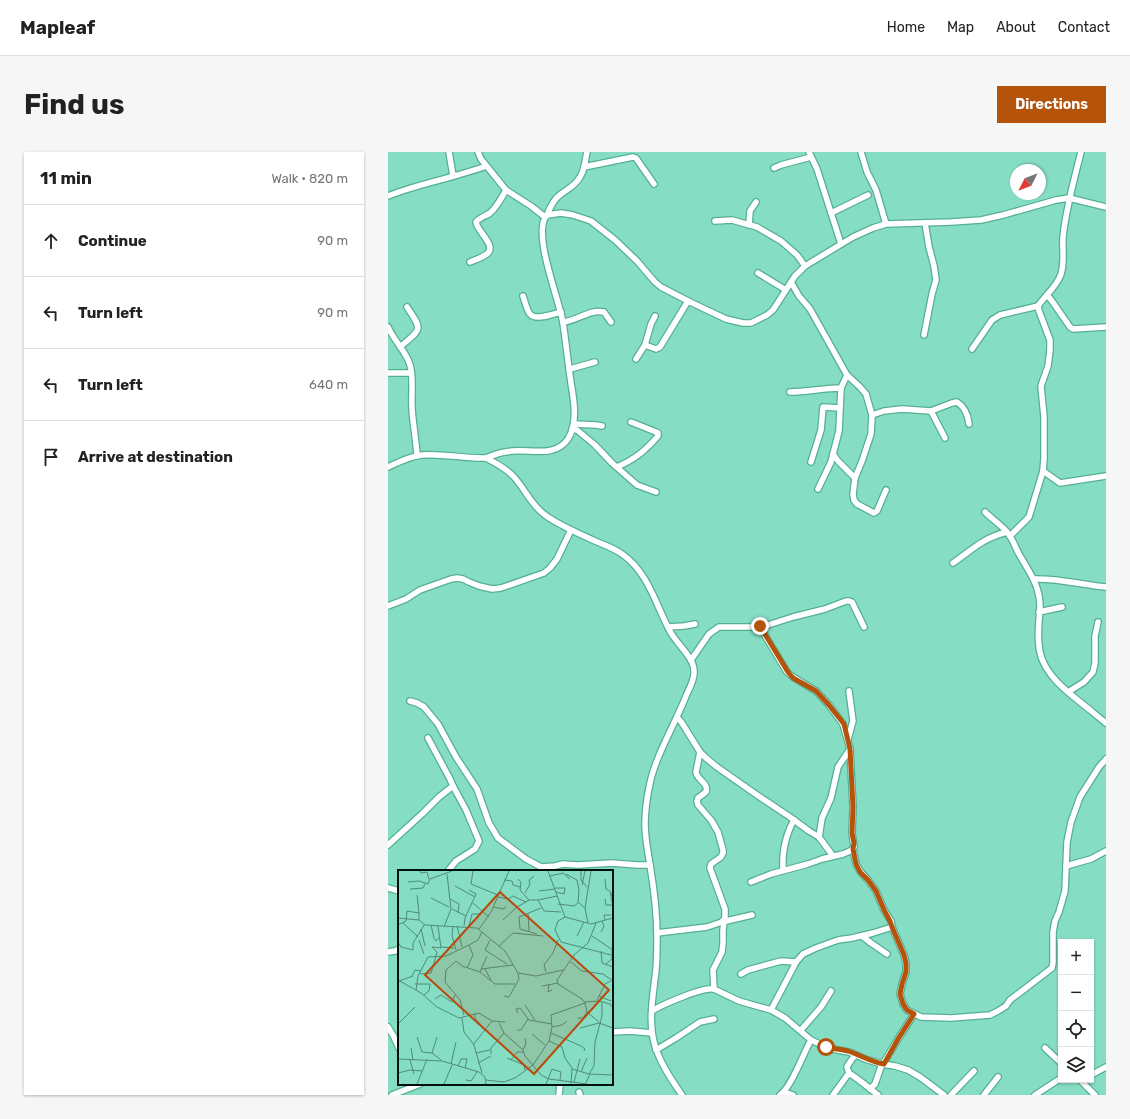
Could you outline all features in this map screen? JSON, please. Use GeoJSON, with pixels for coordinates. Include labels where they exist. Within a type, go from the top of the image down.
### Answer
{"type":"FeatureCollection","features":[{"type":"Feature","properties":{"kind":"street"},"geometry":{"type":"LineString","coordinates":[[449,152],[454,176]]}},
{"type":"Feature","properties":{"kind":"street"},"geometry":{"type":"LineString","coordinates":[[478,152],[486,166],[506,190],[546,216],[561,213],[591,221],[615,240],[661,287],[726,319],[751,323],[767,315],[773,310],[795,276],[805,266],[863,232],[886,224],[981,220],[1056,200],[1069,198],[1106,207]]}},
{"type":"Feature","properties":{"kind":"street"},"geometry":{"type":"LineString","coordinates":[[388,467],[417,455],[424,454],[486,458],[499,453],[512,451],[552,451],[560,447],[568,439],[573,426],[573,395],[570,369],[561,312],[543,245],[542,226],[550,206],[560,194],[575,184],[581,177],[587,152]]}},
{"type":"Feature","properties":{"kind":"street"},"geometry":{"type":"LineString","coordinates":[[861,152],[867,172],[876,190],[886,224]]}},
{"type":"Feature","properties":{"kind":"street"},"geometry":{"type":"LineString","coordinates":[[972,349],[992,320],[1000,316],[1038,306],[1057,282],[1061,274],[1063,262],[1063,238],[1069,198],[1081,152]]}},
{"type":"Feature","properties":{"kind":"street"},"geometry":{"type":"LineString","coordinates":[[774,168],[810,154],[817,169],[841,244]]}},
{"type":"Feature","properties":{"kind":"street"},"geometry":{"type":"LineString","coordinates":[[584,167],[633,157],[638,161],[654,184]]}},
{"type":"Feature","properties":{"kind":"street"},"geometry":{"type":"LineString","coordinates":[[388,196],[486,166]]}},
{"type":"Feature","properties":{"kind":"street"},"geometry":{"type":"LineString","coordinates":[[470,262],[488,253],[490,248],[489,243],[479,230],[476,222],[478,219],[490,213],[498,204],[506,190]]}},
{"type":"Feature","properties":{"kind":"street"},"geometry":{"type":"LineString","coordinates":[[830,213],[868,195]]}},
{"type":"Feature","properties":{"kind":"street"},"geometry":{"type":"LineString","coordinates":[[749,225],[750,211],[756,202]]}},
{"type":"Feature","properties":{"kind":"street"},"geometry":{"type":"LineString","coordinates":[[715,221],[732,220],[757,228],[781,241],[805,266]]}},
{"type":"Feature","properties":{"kind":"street"},"geometry":{"type":"LineString","coordinates":[[924,335],[936,280],[925,223]]}},
{"type":"Feature","properties":{"kind":"street"},"geometry":{"type":"LineString","coordinates":[[758,273],[786,290]]}},
{"type":"Feature","properties":{"kind":"street"},"geometry":{"type":"LineString","coordinates":[[791,282],[799,296],[810,309],[847,376],[866,394],[872,415],[870,434],[862,462],[855,478],[853,494],[854,500],[861,507],[874,513],[886,490]]}},
{"type":"Feature","properties":{"kind":"street"},"geometry":{"type":"LineString","coordinates":[[1047,295],[1070,327],[1074,329],[1106,327]]}},
{"type":"Feature","properties":{"kind":"street"},"geometry":{"type":"LineString","coordinates":[[523,296],[529,313],[532,316],[538,317],[561,312]]}},
{"type":"Feature","properties":{"kind":"street"},"geometry":{"type":"LineString","coordinates":[[645,345],[656,349],[660,347],[688,301]]}},
{"type":"Feature","properties":{"kind":"street"},"geometry":{"type":"LineString","coordinates":[[953,563],[982,541],[993,536],[1009,534],[1029,517],[1043,471],[1044,417],[1041,386],[1048,366],[1050,350],[1050,340],[1038,306]]}},
{"type":"Feature","properties":{"kind":"street"},"geometry":{"type":"LineString","coordinates":[[400,347],[418,331],[419,326],[407,307]]}},
{"type":"Feature","properties":{"kind":"street"},"geometry":{"type":"LineString","coordinates":[[563,322],[568,322],[590,313],[601,311],[604,312],[611,322]]}},
{"type":"Feature","properties":{"kind":"street"},"geometry":{"type":"LineString","coordinates":[[636,360],[645,345],[655,316]]}},
{"type":"Feature","properties":{"kind":"street"},"geometry":{"type":"LineString","coordinates":[[388,327],[410,363],[412,409],[417,455]]}},
{"type":"Feature","properties":{"kind":"street"},"geometry":{"type":"LineString","coordinates":[[570,369],[595,362]]}},
{"type":"Feature","properties":{"kind":"street"},"geometry":{"type":"LineString","coordinates":[[388,373],[411,373]]}},
{"type":"Feature","properties":{"kind":"street"},"geometry":{"type":"LineString","coordinates":[[818,489],[831,462],[839,431],[840,388],[847,376]]}},
{"type":"Feature","properties":{"kind":"street"},"geometry":{"type":"LineString","coordinates":[[790,392],[840,388]]}},
{"type":"Feature","properties":{"kind":"street"},"geometry":{"type":"LineString","coordinates":[[872,415],[884,411],[902,409],[930,411],[957,402],[962,405],[968,415],[969,424]]}},
{"type":"Feature","properties":{"kind":"street"},"geometry":{"type":"LineString","coordinates":[[811,462],[820,430],[823,407],[840,408]]}},
{"type":"Feature","properties":{"kind":"street"},"geometry":{"type":"LineString","coordinates":[[930,411],[945,438]]}},
{"type":"Feature","properties":{"kind":"street"},"geometry":{"type":"LineString","coordinates":[[617,467],[638,456],[649,447],[658,436],[658,433],[631,422]]}},
{"type":"Feature","properties":{"kind":"street"},"geometry":{"type":"LineString","coordinates":[[573,426],[602,426]]}},
{"type":"Feature","properties":{"kind":"street"},"geometry":{"type":"LineString","coordinates":[[573,426],[637,484],[656,492]]}},
{"type":"Feature","properties":{"kind":"street"},"geometry":{"type":"LineString","coordinates":[[832,454],[855,478]]}},
{"type":"Feature","properties":{"kind":"street"},"geometry":{"type":"LineString","coordinates":[[486,458],[515,477],[528,497],[544,515],[571,530],[614,549],[630,561],[644,577],[668,627],[678,644],[691,660],[694,677],[653,770],[645,813],[647,848],[655,898],[657,932],[656,976],[653,990],[651,1021],[652,1033],[656,1050],[682,1095]]}},
{"type":"Feature","properties":{"kind":"street"},"geometry":{"type":"LineString","coordinates":[[1043,471],[1060,483],[1106,476]]}},
{"type":"Feature","properties":{"kind":"street"},"geometry":{"type":"LineString","coordinates":[[985,512],[1009,534],[1038,589],[1040,606],[1039,644],[1042,659],[1051,675],[1068,692],[1106,724]]}},
{"type":"Feature","properties":{"kind":"street"},"geometry":{"type":"LineString","coordinates":[[388,606],[406,599],[420,590],[451,579],[463,579],[479,586],[492,589],[501,588],[544,573],[557,559],[571,530]]}},
{"type":"Feature","properties":{"kind":"street"},"geometry":{"type":"LineString","coordinates":[[1034,580],[1048,579],[1106,587]]}},
{"type":"Feature","properties":{"kind":"street"},"geometry":{"type":"LineString","coordinates":[[691,660],[709,634],[719,627],[760,626],[825,609],[841,602],[852,602],[864,627]]}},
{"type":"Feature","properties":{"kind":"street"},"geometry":{"type":"LineString","coordinates":[[1039,612],[1062,607]]}},
{"type":"Feature","properties":{"kind":"street"},"geometry":{"type":"LineString","coordinates":[[1068,692],[1084,682],[1093,672],[1095,663],[1095,636],[1098,622]]}},
{"type":"Feature","properties":{"kind":"street"},"geometry":{"type":"LineString","coordinates":[[668,627],[695,624]]}},
{"type":"Feature","properties":{"kind":"street"},"geometry":{"type":"LineString","coordinates":[[760,626],[793,678],[816,691],[842,721],[850,749],[853,800],[852,833],[856,864],[860,872],[876,891],[904,955],[906,972],[900,994],[903,1004],[907,1010],[921,1017],[951,1018],[990,1015],[1006,1006],[1010,1000],[1049,972],[1052,968],[1053,932],[1065,891],[1067,842],[1071,822],[1080,797],[1099,767],[1106,759]]}},
{"type":"Feature","properties":{"kind":"street"},"geometry":{"type":"LineString","coordinates":[[848,739],[853,721],[849,691]]}},
{"type":"Feature","properties":{"kind":"street"},"geometry":{"type":"LineString","coordinates":[[410,701],[424,707],[438,724],[456,757],[477,789],[489,823],[498,838],[526,859],[541,867],[563,864],[578,865],[612,863],[650,865]]}},
{"type":"Feature","properties":{"kind":"street"},"geometry":{"type":"LineString","coordinates":[[677,717],[700,752],[757,795],[809,832],[819,837],[833,856]]}},
{"type":"Feature","properties":{"kind":"street"},"geometry":{"type":"LineString","coordinates":[[428,738],[466,810],[479,841],[475,848],[456,861],[449,870]]}},
{"type":"Feature","properties":{"kind":"street"},"geometry":{"type":"LineString","coordinates":[[819,837],[822,818],[831,798],[838,767],[850,749]]}},
{"type":"Feature","properties":{"kind":"street"},"geometry":{"type":"LineString","coordinates":[[700,752],[696,775],[705,784],[707,789],[697,801],[698,805],[711,820],[718,832],[723,850],[721,856],[711,864],[710,868],[725,909],[725,918],[722,930],[722,952],[713,970],[714,989]]}},
{"type":"Feature","properties":{"kind":"street"},"geometry":{"type":"LineString","coordinates":[[388,845],[439,797],[453,786]]}},
{"type":"Feature","properties":{"kind":"street"},"geometry":{"type":"LineString","coordinates":[[783,870],[782,858],[784,842],[794,820]]}},
{"type":"Feature","properties":{"kind":"street"},"geometry":{"type":"LineString","coordinates":[[751,882],[783,870],[843,854],[853,849]]}},
{"type":"Feature","properties":{"kind":"street"},"geometry":{"type":"LineString","coordinates":[[1066,866],[1090,859],[1106,851]]}},
{"type":"Feature","properties":{"kind":"street"},"geometry":{"type":"LineString","coordinates":[[388,888],[398,891]]}},
{"type":"Feature","properties":{"kind":"street"},"geometry":{"type":"LineString","coordinates":[[657,932],[707,926],[752,915]]}},
{"type":"Feature","properties":{"kind":"street"},"geometry":{"type":"LineString","coordinates":[[771,1010],[796,962],[803,954],[838,940],[862,936],[892,927]]}},
{"type":"Feature","properties":{"kind":"street"},"geometry":{"type":"LineString","coordinates":[[862,936],[871,944],[887,954]]}},
{"type":"Feature","properties":{"kind":"street"},"geometry":{"type":"LineString","coordinates":[[741,974],[748,970],[781,961],[796,962]]}},
{"type":"Feature","properties":{"kind":"street"},"geometry":{"type":"LineString","coordinates":[[652,1011],[668,1002],[710,988],[714,989],[739,1001],[771,1010],[785,1018],[811,1040],[832,1049],[849,1052],[865,1059],[908,1070],[944,1095]]}},
{"type":"Feature","properties":{"kind":"street"},"geometry":{"type":"LineString","coordinates":[[801,1030],[821,1007],[831,991]]}},
{"type":"Feature","properties":{"kind":"street"},"geometry":{"type":"LineString","coordinates":[[870,1089],[875,1084],[883,1064],[914,1014]]}},
{"type":"Feature","properties":{"kind":"street"},"geometry":{"type":"LineString","coordinates":[[656,1050],[700,1022],[714,1019]]}},
{"type":"Feature","properties":{"kind":"street"},"geometry":{"type":"LineString","coordinates":[[388,1027],[398,1046]]}},
{"type":"Feature","properties":{"kind":"street"},"geometry":{"type":"LineString","coordinates":[[613,1032],[630,1031],[652,1033]]}},
{"type":"Feature","properties":{"kind":"street"},"geometry":{"type":"LineString","coordinates":[[792,1095],[782,1093],[811,1040]]}},
{"type":"Feature","properties":{"kind":"street"},"geometry":{"type":"LineString","coordinates":[[1045,1048],[1058,1060]]}},
{"type":"Feature","properties":{"kind":"street"},"geometry":{"type":"LineString","coordinates":[[833,1095],[849,1074],[848,1065],[855,1054]]}},
{"type":"Feature","properties":{"kind":"street"},"geometry":{"type":"LineString","coordinates":[[1094,1073],[1106,1067]]}},
{"type":"Feature","properties":{"kind":"street"},"geometry":{"type":"LineString","coordinates":[[951,1095],[974,1071]]}},
{"type":"Feature","properties":{"kind":"street"},"geometry":{"type":"LineString","coordinates":[[849,1074],[878,1095]]}},
{"type":"Feature","properties":{"kind":"street"},"geometry":{"type":"LineString","coordinates":[[984,1095],[998,1077]]}},
{"type":"Feature","properties":{"kind":"street"},"geometry":{"type":"LineString","coordinates":[[1035,1095],[1058,1080]]}},
{"type":"Feature","properties":{"kind":"street"},"geometry":{"type":"LineString","coordinates":[[1084,1083],[1095,1095]]}},
{"type":"Feature","properties":{"kind":"street"},"geometry":{"type":"LineString","coordinates":[[392,1095],[407,1092],[418,1085]]}},
{"type":"Feature","properties":{"kind":"street"},"geometry":{"type":"LineString","coordinates":[[559,1095],[560,1085]]}},
{"type":"Feature","properties":{"kind":"route"},"geometry":{"type":"LineString","coordinates":[[760,626],[782,664],[793,678],[816,691],[844,724],[850,749],[853,807],[852,833],[856,864],[860,872],[876,891],[898,939],[906,963],[906,972],[900,994],[903,1004],[907,1010],[914,1014],[884,1064],[865,1059],[843,1050],[826,1047]]}}]}
